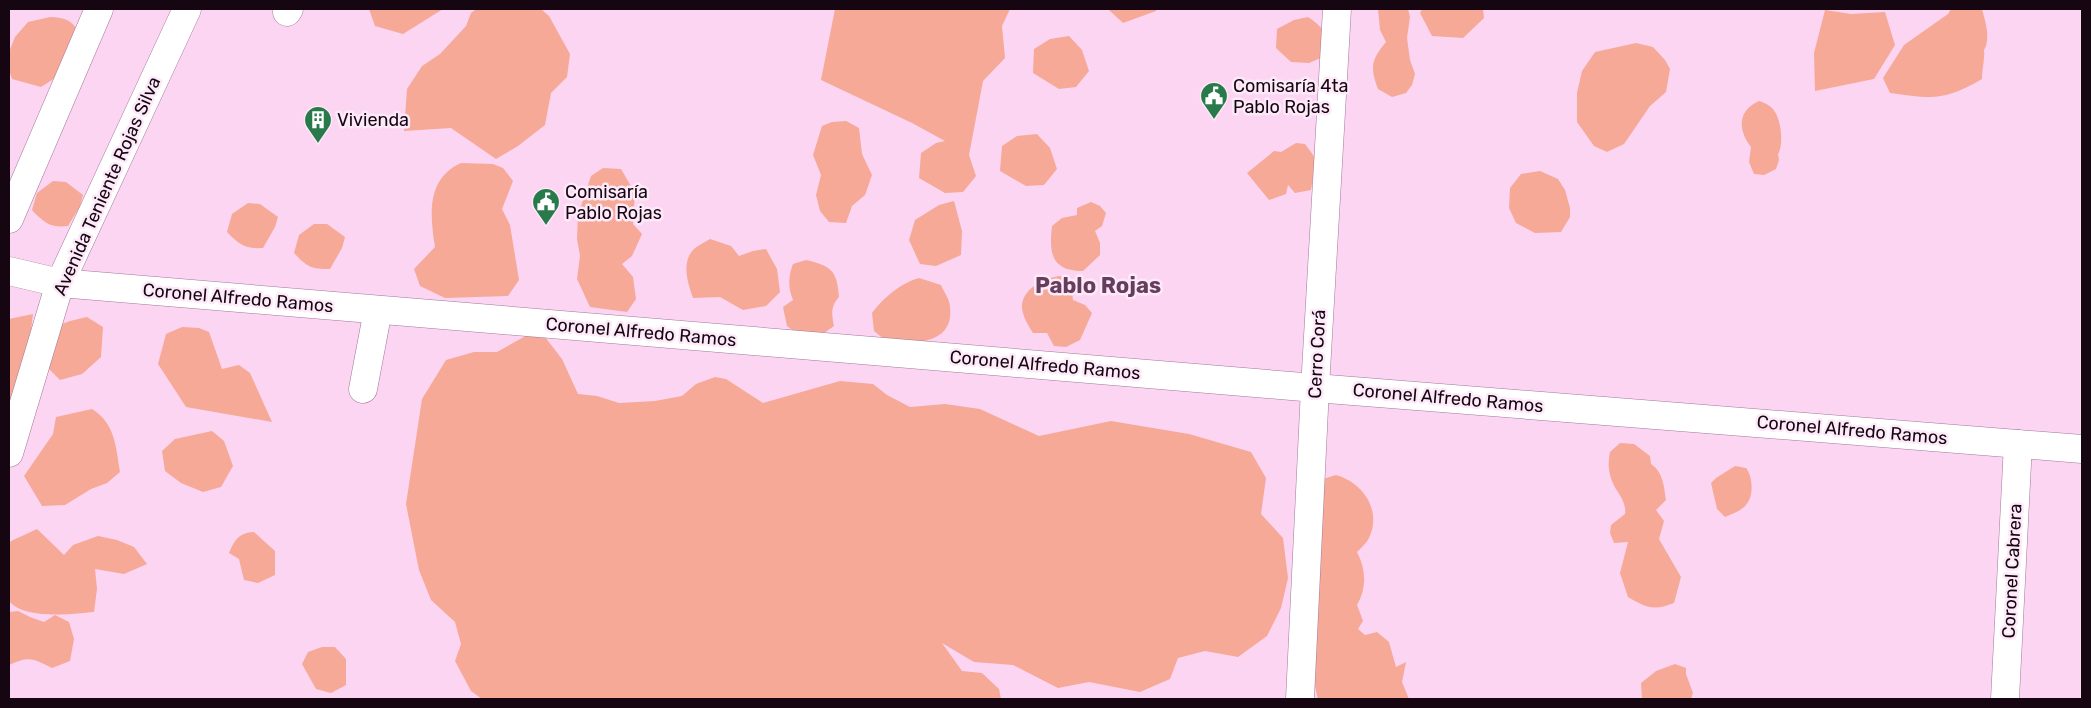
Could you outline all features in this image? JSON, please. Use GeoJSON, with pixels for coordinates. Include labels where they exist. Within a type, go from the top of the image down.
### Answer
{"type":"FeatureCollection","features":[{"type":"Feature","properties":{"kind":"street"},"geometry":{"type":"LineString","coordinates":[[9,219],[100,9]]}},
{"type":"Feature","properties":{"kind":"street","name":"Avenida Teniente Rojas Silva"},"geometry":{"type":"LineString","coordinates":[[9,453],[60,283],[187,9]]}},
{"type":"Feature","properties":{"kind":"street","name":"Cerro Corá"},"geometry":{"type":"LineString","coordinates":[[1300,699],[1314,388],[1337,9]]}},
{"type":"Feature","properties":{"kind":"street","name":"Coronel Alfredo Ramos"},"geometry":{"type":"LineString","coordinates":[[9,271],[60,283],[1314,388],[2082,449]]}},
{"type":"Feature","properties":{"kind":"street"},"geometry":{"type":"LineString","coordinates":[[363,389],[378,310]]}},
{"type":"Feature","properties":{"kind":"street","name":"Coronel Cabrera"},"geometry":{"type":"LineString","coordinates":[[2005,699],[2018,444]]}},
{"type":"Feature","properties":{"kind":"shaded area"},"geometry":{"type":"Polygon","coordinates":[[[369,9],[443,9],[403,34],[375,26],[369,9]]]}},
{"type":"Feature","properties":{"kind":"shaded area"},"geometry":{"type":"Polygon","coordinates":[[[476,9],[541,9],[549,16],[570,54],[567,77],[551,93],[545,125],[518,146],[496,159],[451,128],[404,131],[407,89],[422,66],[440,54],[466,26],[471,13],[476,9]]]}},
{"type":"Feature","properties":{"kind":"shaded area"},"geometry":{"type":"Polygon","coordinates":[[[835,9],[1010,9],[1002,26],[1005,58],[983,81],[969,155],[976,176],[963,192],[945,193],[919,178],[921,153],[936,143],[945,141],[912,123],[821,80],[835,9]]]}},
{"type":"Feature","properties":{"kind":"shaded area"},"geometry":{"type":"Polygon","coordinates":[[[1108,9],[1156,9],[1156,11],[1123,23],[1108,9]]]}},
{"type":"Feature","properties":{"kind":"shaded area"},"geometry":{"type":"Polygon","coordinates":[[[1378,9],[1408,9],[1410,17],[1407,38],[1410,60],[1415,74],[1412,85],[1406,93],[1392,97],[1378,89],[1373,69],[1377,54],[1386,42],[1380,30],[1378,9]]]}},
{"type":"Feature","properties":{"kind":"shaded area"},"geometry":{"type":"Polygon","coordinates":[[[1422,9],[1483,9],[1484,18],[1463,38],[1432,36],[1420,13],[1422,9]]]}},
{"type":"Feature","properties":{"kind":"shaded area"},"geometry":{"type":"Polygon","coordinates":[[[1951,9],[1982,9],[1986,24],[1987,40],[1984,50],[1982,79],[1947,95],[1928,97],[1890,93],[1883,78],[1904,45],[1948,14],[1951,9]]]}},
{"type":"Feature","properties":{"kind":"shaded area"},"geometry":{"type":"Polygon","coordinates":[[[1825,10],[1851,14],[1885,12],[1895,45],[1874,79],[1815,91],[1814,53],[1825,10]]]}},
{"type":"Feature","properties":{"kind":"shaded area"},"geometry":{"type":"Polygon","coordinates":[[[50,17],[68,21],[77,30],[80,44],[80,62],[41,87],[12,79],[9,70],[9,52],[15,37],[28,22],[50,17]]]}},
{"type":"Feature","properties":{"kind":"shaded area"},"geometry":{"type":"Polygon","coordinates":[[[1308,17],[1319,25],[1324,33],[1325,56],[1309,63],[1291,62],[1276,48],[1277,29],[1294,20],[1308,17]]]}},
{"type":"Feature","properties":{"kind":"shaded area"},"geometry":{"type":"Polygon","coordinates":[[[1069,36],[1082,50],[1089,71],[1076,87],[1059,89],[1033,73],[1034,49],[1050,39],[1069,36]]]}},
{"type":"Feature","properties":{"kind":"shaded area"},"geometry":{"type":"Polygon","coordinates":[[[1636,43],[1653,47],[1665,60],[1670,69],[1666,92],[1650,106],[1624,144],[1607,152],[1594,146],[1577,122],[1577,93],[1582,71],[1595,52],[1636,43]]]}},
{"type":"Feature","properties":{"kind":"shaded area"},"geometry":{"type":"Polygon","coordinates":[[[1759,101],[1774,110],[1779,121],[1781,133],[1779,160],[1776,169],[1764,175],[1754,174],[1749,162],[1751,147],[1742,128],[1743,115],[1752,105],[1759,101]]]}},
{"type":"Feature","properties":{"kind":"shaded area"},"geometry":{"type":"Polygon","coordinates":[[[846,121],[859,128],[862,154],[872,175],[865,195],[852,206],[846,223],[829,222],[820,211],[816,195],[821,175],[813,155],[822,126],[832,122],[846,121]]]}},
{"type":"Feature","properties":{"kind":"shaded area"},"geometry":{"type":"Polygon","coordinates":[[[1037,134],[1050,148],[1057,169],[1044,185],[1026,186],[1000,171],[1002,146],[1017,136],[1037,134]]]}},
{"type":"Feature","properties":{"kind":"shaded area"},"geometry":{"type":"Polygon","coordinates":[[[1296,143],[1305,144],[1316,159],[1311,190],[1295,193],[1288,185],[1286,194],[1269,200],[1247,173],[1274,151],[1281,152],[1296,143]]]}},
{"type":"Feature","properties":{"kind":"shaded area"},"geometry":{"type":"Polygon","coordinates":[[[461,163],[493,164],[503,168],[513,181],[502,209],[510,225],[519,280],[508,296],[445,298],[420,286],[414,269],[435,247],[432,211],[436,188],[441,178],[461,163]]]}},
{"type":"Feature","properties":{"kind":"shaded area"},"geometry":{"type":"Polygon","coordinates":[[[603,168],[621,169],[635,193],[633,224],[642,234],[632,256],[622,264],[633,277],[636,299],[627,312],[590,307],[577,279],[580,256],[577,239],[578,215],[591,176],[603,168]]]}},
{"type":"Feature","properties":{"kind":"shaded area"},"geometry":{"type":"Polygon","coordinates":[[[1540,171],[1558,179],[1565,190],[1570,208],[1570,217],[1561,232],[1535,233],[1516,223],[1509,208],[1510,188],[1521,174],[1540,171]]]}},
{"type":"Feature","properties":{"kind":"shaded area"},"geometry":{"type":"Polygon","coordinates":[[[53,181],[66,182],[83,195],[80,206],[68,226],[48,224],[32,210],[37,193],[53,181]]]}},
{"type":"Feature","properties":{"kind":"shaded area"},"geometry":{"type":"Polygon","coordinates":[[[954,201],[962,231],[961,255],[936,266],[920,264],[909,240],[915,220],[939,205],[954,201]]]}},
{"type":"Feature","properties":{"kind":"shaded area"},"geometry":{"type":"Polygon","coordinates":[[[1091,202],[1100,206],[1106,213],[1102,226],[1095,231],[1100,243],[1100,255],[1083,271],[1064,268],[1054,259],[1052,252],[1052,226],[1062,218],[1077,215],[1077,208],[1091,202]]]}},
{"type":"Feature","properties":{"kind":"shaded area"},"geometry":{"type":"Polygon","coordinates":[[[248,203],[260,204],[278,217],[275,227],[263,248],[252,248],[243,245],[227,232],[232,214],[248,203]]]}},
{"type":"Feature","properties":{"kind":"shaded area"},"geometry":{"type":"Polygon","coordinates":[[[314,224],[327,224],[345,237],[342,248],[330,269],[310,266],[294,253],[299,235],[314,224]]]}},
{"type":"Feature","properties":{"kind":"shaded area"},"geometry":{"type":"Polygon","coordinates":[[[710,239],[731,246],[739,256],[766,249],[777,269],[780,292],[766,306],[743,310],[720,297],[693,298],[687,274],[687,261],[693,250],[710,239]]]}},
{"type":"Feature","properties":{"kind":"shaded area"},"geometry":{"type":"Polygon","coordinates":[[[806,260],[827,267],[832,271],[837,281],[839,297],[833,307],[834,326],[820,335],[810,338],[800,335],[787,326],[783,307],[793,300],[789,282],[793,264],[806,260]]]}},
{"type":"Feature","properties":{"kind":"shaded area"},"geometry":{"type":"Polygon","coordinates":[[[1061,276],[1071,283],[1073,300],[1085,305],[1092,313],[1080,340],[1066,347],[1054,346],[1047,333],[1033,333],[1022,308],[1025,295],[1035,285],[1061,276]]]}},
{"type":"Feature","properties":{"kind":"shaded area"},"geometry":{"type":"Polygon","coordinates":[[[919,278],[941,285],[950,304],[950,319],[946,328],[932,339],[923,342],[891,345],[874,331],[872,313],[893,292],[906,283],[919,278]]]}},
{"type":"Feature","properties":{"kind":"shaded area"},"geometry":{"type":"Polygon","coordinates":[[[33,314],[27,361],[9,410],[9,319],[33,314]]]}},
{"type":"Feature","properties":{"kind":"shaded area"},"geometry":{"type":"Polygon","coordinates":[[[87,317],[103,327],[101,357],[82,374],[60,380],[38,358],[46,330],[87,317]]]}},
{"type":"Feature","properties":{"kind":"shaded area"},"geometry":{"type":"Polygon","coordinates":[[[182,327],[199,328],[209,332],[222,369],[239,365],[250,373],[272,422],[186,407],[158,364],[166,334],[182,327]]]}},
{"type":"Feature","properties":{"kind":"shaded area"},"geometry":{"type":"Polygon","coordinates":[[[531,333],[545,337],[562,359],[578,394],[597,396],[619,403],[655,401],[682,396],[696,384],[715,377],[726,379],[763,403],[840,381],[873,384],[887,395],[910,407],[945,404],[980,409],[1039,436],[1111,421],[1189,434],[1251,452],[1266,478],[1261,514],[1283,538],[1288,578],[1281,608],[1267,636],[1238,657],[1205,651],[1178,658],[1170,679],[1140,692],[1089,682],[1058,688],[1013,665],[974,662],[942,643],[962,671],[982,673],[999,689],[1001,699],[482,699],[471,691],[455,661],[461,644],[455,622],[431,600],[419,570],[406,504],[422,399],[446,360],[474,352],[497,352],[531,333]]]}},
{"type":"Feature","properties":{"kind":"shaded area"},"geometry":{"type":"Polygon","coordinates":[[[92,409],[106,421],[110,428],[120,472],[107,483],[91,489],[65,505],[42,506],[24,476],[53,434],[56,417],[92,409]]]}},
{"type":"Feature","properties":{"kind":"shaded area"},"geometry":{"type":"Polygon","coordinates":[[[212,431],[224,441],[233,466],[221,487],[203,492],[181,483],[165,471],[162,451],[175,439],[212,431]]]}},
{"type":"Feature","properties":{"kind":"shaded area"},"geometry":{"type":"Polygon","coordinates":[[[1620,443],[1634,444],[1650,456],[1651,464],[1658,471],[1662,480],[1666,500],[1656,510],[1664,521],[1659,539],[1681,577],[1674,603],[1661,607],[1655,608],[1640,604],[1628,597],[1620,573],[1628,542],[1614,543],[1610,533],[1611,525],[1625,514],[1623,501],[1612,481],[1609,463],[1610,452],[1620,443]]]}},
{"type":"Feature","properties":{"kind":"shaded area"},"geometry":{"type":"Polygon","coordinates":[[[1735,466],[1746,468],[1748,471],[1752,484],[1751,494],[1744,507],[1725,517],[1717,509],[1711,483],[1735,466]]]}},
{"type":"Feature","properties":{"kind":"shaded area"},"geometry":{"type":"Polygon","coordinates":[[[1336,475],[1355,485],[1368,500],[1372,509],[1372,529],[1368,540],[1357,552],[1364,572],[1364,585],[1357,605],[1363,621],[1358,629],[1365,635],[1377,632],[1389,642],[1396,667],[1406,662],[1402,682],[1409,699],[1318,699],[1312,658],[1314,641],[1317,634],[1305,595],[1323,479],[1336,475]]]}},
{"type":"Feature","properties":{"kind":"shaded area"},"geometry":{"type":"Polygon","coordinates":[[[37,529],[64,555],[73,545],[98,536],[117,540],[134,547],[147,564],[124,574],[95,569],[97,589],[94,612],[49,614],[26,611],[16,607],[9,601],[9,542],[37,529]]]}},
{"type":"Feature","properties":{"kind":"shaded area"},"geometry":{"type":"Polygon","coordinates":[[[254,532],[275,551],[275,575],[258,583],[244,580],[239,559],[229,553],[233,544],[241,535],[254,532]]]}},
{"type":"Feature","properties":{"kind":"shaded area"},"geometry":{"type":"Polygon","coordinates":[[[18,611],[44,622],[55,615],[69,622],[74,639],[70,661],[52,668],[30,659],[21,660],[9,665],[9,612],[18,611]]]}},
{"type":"Feature","properties":{"kind":"shaded area"},"geometry":{"type":"Polygon","coordinates":[[[322,647],[335,647],[346,659],[346,685],[331,693],[316,689],[302,664],[308,652],[322,647]]]}},
{"type":"Feature","properties":{"kind":"shaded area"},"geometry":{"type":"Polygon","coordinates":[[[1675,664],[1686,668],[1686,674],[1693,693],[1691,699],[1642,699],[1641,683],[1656,671],[1675,664]]]}},
{"type":"Feature","properties":{"kind":"place","name":"Comisaría 4ta Pablo Rojas"},"geometry":{"type":"Point","coordinates":[1214,120]}},
{"type":"Feature","properties":{"kind":"place","name":"Vivienda"},"geometry":{"type":"Point","coordinates":[318,144]}},
{"type":"Feature","properties":{"kind":"place","name":"Comisaría Pablo Rojas"},"geometry":{"type":"Point","coordinates":[546,226]}},
{"type":"Feature","properties":{"kind":"district","name":"Pablo Rojas"},"geometry":{"type":"Point","coordinates":[1098,285]}}]}
